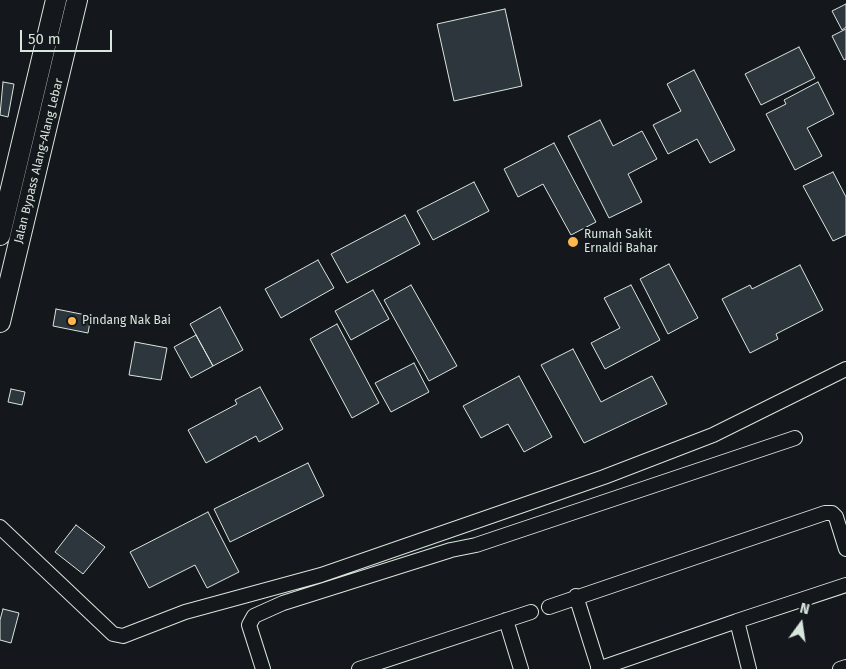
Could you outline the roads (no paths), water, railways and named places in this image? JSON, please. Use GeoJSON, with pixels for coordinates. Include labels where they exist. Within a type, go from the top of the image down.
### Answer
{"type":"FeatureCollection","features":[{"type":"Feature","properties":{"kind":"highway","name":"Jalan Bypass Alang-Alang Lebar"},"geometry":{"type":"LineString","coordinates":[[0,234],[56,0]]}},
{"type":"Feature","properties":{"kind":"highway","name":"Jalan Bypass Alang-Alang Lebar"},"geometry":{"type":"LineString","coordinates":[[0,322],[77,0]]}},
{"type":"Feature","properties":{"kind":"street"},"geometry":{"type":"LineString","coordinates":[[0,527],[113,634],[123,636],[185,612],[321,575],[604,476],[713,435],[846,369]]}},
{"type":"Feature","properties":{"kind":"street"},"geometry":{"type":"LineString","coordinates":[[262,669],[249,625],[254,616],[283,603],[451,550],[476,545],[795,438]]}},
{"type":"Feature","properties":{"kind":"street"},"geometry":{"type":"LineString","coordinates":[[549,606],[696,559],[825,513],[836,517],[846,549]]}},
{"type":"Feature","properties":{"kind":"street"},"geometry":{"type":"LineString","coordinates":[[576,596],[599,669],[737,620],[846,585]]}},
{"type":"Feature","properties":{"kind":"street"},"geometry":{"type":"LineString","coordinates":[[359,669],[532,612]]}},
{"type":"Feature","properties":{"kind":"street"},"geometry":{"type":"LineString","coordinates":[[506,620],[521,669]]}},
{"type":"Feature","properties":{"kind":"street"},"geometry":{"type":"LineString","coordinates":[[737,620],[749,669]]}},
{"type":"Feature","properties":{"kind":"street"},"geometry":{"type":"LineString","coordinates":[[840,669],[846,667]]}},
{"type":"Feature","properties":{"kind":"place","name":"Rumah Sakit Ernaldi Bahar"},"geometry":{"type":"Point","coordinates":[573,242]}},
{"type":"Feature","properties":{"kind":"place","name":"Pindang Nak Bai"},"geometry":{"type":"Point","coordinates":[72,321]}}]}
